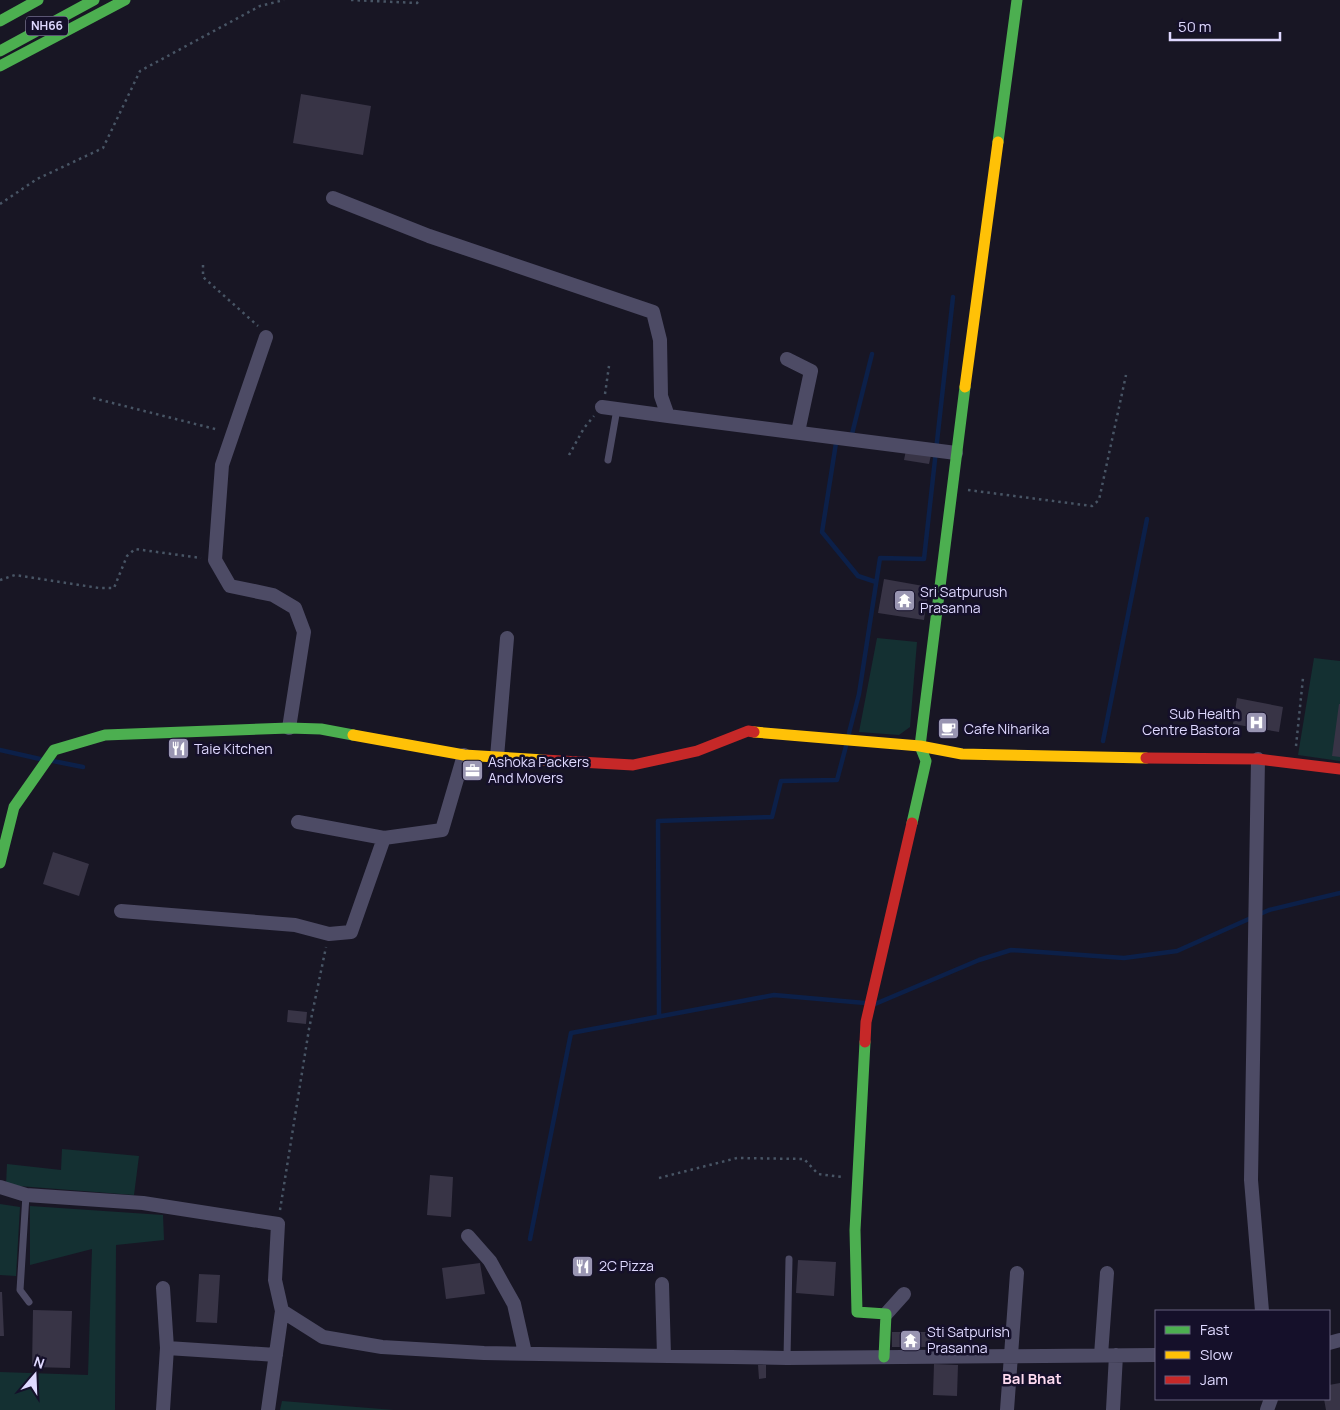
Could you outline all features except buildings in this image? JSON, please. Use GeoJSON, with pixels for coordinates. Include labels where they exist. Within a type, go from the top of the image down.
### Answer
{"type":"FeatureCollection","features":[{"type":"Feature","properties":{"kind":"main road","name":"NH66"},"geometry":{"type":"LineString","coordinates":[[0,20],[38,0]]}},
{"type":"Feature","properties":{"kind":"main road","name":"NH66"},"geometry":{"type":"LineString","coordinates":[[0,51],[94,0]]}},
{"type":"Feature","properties":{"kind":"main road"},"geometry":{"type":"LineString","coordinates":[[0,66],[125,0]]}},
{"type":"Feature","properties":{"kind":"main road"},"geometry":{"type":"LineString","coordinates":[[884,1358],[886,1314],[857,1312],[855,1230],[866,1022],[926,762],[920,746],[956,453],[1017,0]]}},
{"type":"Feature","properties":{"kind":"main road"},"geometry":{"type":"LineString","coordinates":[[0,863],[14,807],[54,750],[105,735],[289,728],[331,730],[464,755],[633,766],[697,751],[748,731],[920,746],[962,754],[1099,758],[1258,759],[1340,769]]}},
{"type":"Feature","properties":{"kind":"street"},"geometry":{"type":"LineString","coordinates":[[333,198],[429,236],[653,312],[660,340],[661,396],[668,416]]}},
{"type":"Feature","properties":{"kind":"street"},"geometry":{"type":"LineString","coordinates":[[266,337],[222,465],[215,560],[230,586],[273,595],[295,608],[304,632],[289,728]]}},
{"type":"Feature","properties":{"kind":"street"},"geometry":{"type":"LineString","coordinates":[[787,359],[811,371],[798,432]]}},
{"type":"Feature","properties":{"kind":"street"},"geometry":{"type":"LineString","coordinates":[[602,407],[956,453]]}},
{"type":"Feature","properties":{"kind":"street"},"geometry":{"type":"LineString","coordinates":[[497,757],[508,638]]}},
{"type":"Feature","properties":{"kind":"street"},"geometry":{"type":"LineString","coordinates":[[298,822],[384,838],[442,830],[464,755]]}},
{"type":"Feature","properties":{"kind":"street"},"geometry":{"type":"LineString","coordinates":[[1258,759],[1251,1180],[1262,1310]]}},
{"type":"Feature","properties":{"kind":"street"},"geometry":{"type":"LineString","coordinates":[[121,911],[295,925],[329,934],[351,932],[384,838]]}},
{"type":"Feature","properties":{"kind":"street"},"geometry":{"type":"LineString","coordinates":[[0,1188],[26,1195],[143,1203],[278,1224],[275,1280],[282,1311],[268,1410]]}},
{"type":"Feature","properties":{"kind":"street"},"geometry":{"type":"LineString","coordinates":[[468,1236],[490,1261],[514,1304],[525,1354]]}},
{"type":"Feature","properties":{"kind":"street"},"geometry":{"type":"LineString","coordinates":[[1007,1410],[1017,1273]]}},
{"type":"Feature","properties":{"kind":"street"},"geometry":{"type":"LineString","coordinates":[[1100,1355],[1107,1273]]}},
{"type":"Feature","properties":{"kind":"street"},"geometry":{"type":"LineString","coordinates":[[662,1284],[664,1356]]}},
{"type":"Feature","properties":{"kind":"street"},"geometry":{"type":"LineString","coordinates":[[163,1288],[167,1348],[163,1410]]}},
{"type":"Feature","properties":{"kind":"street"},"geometry":{"type":"LineString","coordinates":[[886,1314],[904,1294]]}},
{"type":"Feature","properties":{"kind":"street"},"geometry":{"type":"LineString","coordinates":[[282,1311],[323,1336],[333,1338],[382,1346],[525,1354],[787,1358],[1155,1355]]}},
{"type":"Feature","properties":{"kind":"street"},"geometry":{"type":"LineString","coordinates":[[167,1348],[276,1355]]}},
{"type":"Feature","properties":{"kind":"street"},"geometry":{"type":"LineString","coordinates":[[1113,1410],[1116,1355]]}},
{"type":"Feature","properties":{"kind":"lane"},"geometry":{"type":"LineString","coordinates":[[608,460],[617,409]]}},
{"type":"Feature","properties":{"kind":"lane"},"geometry":{"type":"LineString","coordinates":[[26,1195],[20,1290],[29,1302]]}},
{"type":"Feature","properties":{"kind":"lane"},"geometry":{"type":"LineString","coordinates":[[787,1358],[789,1259]]}},
{"type":"Feature","properties":{"kind":"path"},"geometry":{"type":"LineString","coordinates":[[0,204],[37,179],[103,148],[140,71],[260,6],[284,0]]}},
{"type":"Feature","properties":{"kind":"path"},"geometry":{"type":"LineString","coordinates":[[351,0],[417,3],[420,0]]}},
{"type":"Feature","properties":{"kind":"path"},"geometry":{"type":"LineString","coordinates":[[202,265],[203,277],[260,327],[266,337]]}},
{"type":"Feature","properties":{"kind":"path"},"geometry":{"type":"LineString","coordinates":[[569,455],[584,428],[602,407],[609,366]]}},
{"type":"Feature","properties":{"kind":"path"},"geometry":{"type":"LineString","coordinates":[[952,488],[1092,506],[1099,500],[1126,375]]}},
{"type":"Feature","properties":{"kind":"path"},"geometry":{"type":"LineString","coordinates":[[93,398],[233,433]]}},
{"type":"Feature","properties":{"kind":"path"},"geometry":{"type":"LineString","coordinates":[[0,580],[15,575],[99,588],[114,588],[126,556],[136,549],[215,560]]}},
{"type":"Feature","properties":{"kind":"path"},"geometry":{"type":"LineString","coordinates":[[1295,764],[1303,678]]}},
{"type":"Feature","properties":{"kind":"path"},"geometry":{"type":"LineString","coordinates":[[278,1224],[309,1029],[329,934]]}},
{"type":"Feature","properties":{"kind":"path"},"geometry":{"type":"LineString","coordinates":[[659,1178],[737,1158],[804,1159],[818,1174],[858,1178]]}},
{"type":"Feature","properties":{"kind":"green space"},"geometry":{"type":"Polygon","coordinates":[[[877,638],[917,642],[910,727],[899,735],[859,732],[877,638]]]}},
{"type":"Feature","properties":{"kind":"green space"},"geometry":{"type":"Polygon","coordinates":[[[1314,658],[1340,661],[1340,761],[1298,755],[1314,658]]]}},
{"type":"Feature","properties":{"kind":"green space"},"geometry":{"type":"Polygon","coordinates":[[[62,1149],[139,1156],[134,1195],[6,1185],[7,1164],[61,1170],[62,1149]]]}},
{"type":"Feature","properties":{"kind":"green space"},"geometry":{"type":"Polygon","coordinates":[[[0,1204],[20,1207],[16,1276],[0,1275],[0,1204]]]}},
{"type":"Feature","properties":{"kind":"green space"},"geometry":{"type":"Polygon","coordinates":[[[30,1206],[163,1215],[164,1240],[116,1245],[115,1410],[0,1410],[0,1372],[88,1375],[92,1249],[30,1265],[30,1206]]]}},
{"type":"Feature","properties":{"kind":"green space"},"geometry":{"type":"Polygon","coordinates":[[[282,1401],[394,1410],[280,1410],[282,1401]]]}},
{"type":"Feature","properties":{"kind":"waterway"},"geometry":{"type":"LineString","coordinates":[[849,733],[859,694],[880,558],[924,559],[953,297]]}},
{"type":"Feature","properties":{"kind":"waterway"},"geometry":{"type":"LineString","coordinates":[[851,438],[872,354]]}},
{"type":"Feature","properties":{"kind":"waterway"},"geometry":{"type":"LineString","coordinates":[[838,443],[836,443],[822,532],[858,576],[876,582]]}},
{"type":"Feature","properties":{"kind":"waterway"},"geometry":{"type":"LineString","coordinates":[[1103,741],[1147,519]]}},
{"type":"Feature","properties":{"kind":"waterway"},"geometry":{"type":"LineString","coordinates":[[659,1016],[658,821],[772,817],[781,781],[837,780],[846,746]]}},
{"type":"Feature","properties":{"kind":"waterway"},"geometry":{"type":"LineString","coordinates":[[0,750],[40,759]]}},
{"type":"Feature","properties":{"kind":"waterway"},"geometry":{"type":"LineString","coordinates":[[53,761],[83,767]]}},
{"type":"Feature","properties":{"kind":"waterway"},"geometry":{"type":"LineString","coordinates":[[875,1004],[979,960],[1011,950],[1124,958],[1177,951],[1269,910],[1340,893]]}},
{"type":"Feature","properties":{"kind":"waterway"},"geometry":{"type":"LineString","coordinates":[[530,1239],[571,1033],[774,995],[865,1003]]}},
{"type":"Feature","properties":{"kind":"traffic: fast"},"geometry":{"type":"LineString","coordinates":[[0,21],[38,0]]}},
{"type":"Feature","properties":{"kind":"traffic: fast"},"geometry":{"type":"LineString","coordinates":[[0,51],[94,0]]}},
{"type":"Feature","properties":{"kind":"traffic: fast"},"geometry":{"type":"LineString","coordinates":[[0,66],[125,0]]}},
{"type":"Feature","properties":{"kind":"traffic: fast"},"geometry":{"type":"LineString","coordinates":[[998,142],[1017,0]]}},
{"type":"Feature","properties":{"kind":"traffic: fast"},"geometry":{"type":"LineString","coordinates":[[912,823],[926,761],[920,746],[965,387]]}},
{"type":"Feature","properties":{"kind":"traffic: fast"},"geometry":{"type":"LineString","coordinates":[[0,863],[14,807],[54,750],[105,735],[289,728],[321,729],[353,735]]}},
{"type":"Feature","properties":{"kind":"traffic: fast"},"geometry":{"type":"LineString","coordinates":[[865,1042],[855,1230],[857,1312],[886,1314],[884,1357]]}},
{"type":"Feature","properties":{"kind":"traffic: slow"},"geometry":{"type":"LineString","coordinates":[[965,387],[998,142]]}},
{"type":"Feature","properties":{"kind":"traffic: slow"},"geometry":{"type":"LineString","coordinates":[[754,732],[920,746],[962,754],[1146,758]]}},
{"type":"Feature","properties":{"kind":"traffic: slow"},"geometry":{"type":"LineString","coordinates":[[353,735],[464,755],[544,760]]}},
{"type":"Feature","properties":{"kind":"traffic: jam"},"geometry":{"type":"LineString","coordinates":[[544,760],[633,765],[697,751],[748,731],[754,732]]}},
{"type":"Feature","properties":{"kind":"traffic: jam"},"geometry":{"type":"LineString","coordinates":[[1146,758],[1258,759],[1340,769]]}},
{"type":"Feature","properties":{"kind":"traffic: jam"},"geometry":{"type":"LineString","coordinates":[[865,1042],[866,1022],[912,823]]}},
{"type":"Feature","properties":{"kind":"place","name":"Sri Satpurush Prasanna"},"geometry":{"type":"Point","coordinates":[904,600]}},
{"type":"Feature","properties":{"kind":"place","name":"Sub Health Centre Bastora"},"geometry":{"type":"Point","coordinates":[1256,722]}},
{"type":"Feature","properties":{"kind":"place","name":"Cafe Niharika"},"geometry":{"type":"Point","coordinates":[948,729]}},
{"type":"Feature","properties":{"kind":"place","name":"Taie Kitchen"},"geometry":{"type":"Point","coordinates":[178,749]}},
{"type":"Feature","properties":{"kind":"place","name":"Ashoka Packers And Movers"},"geometry":{"type":"Point","coordinates":[472,770]}},
{"type":"Feature","properties":{"kind":"place","name":"2C Pizza"},"geometry":{"type":"Point","coordinates":[583,1266]}},
{"type":"Feature","properties":{"kind":"place","name":"Sti Satpurish Prasanna"},"geometry":{"type":"Point","coordinates":[911,1340]}},
{"type":"Feature","properties":{"kind":"district","name":"Bal Bhat"},"geometry":{"type":"Point","coordinates":[1032,1379]}}]}
